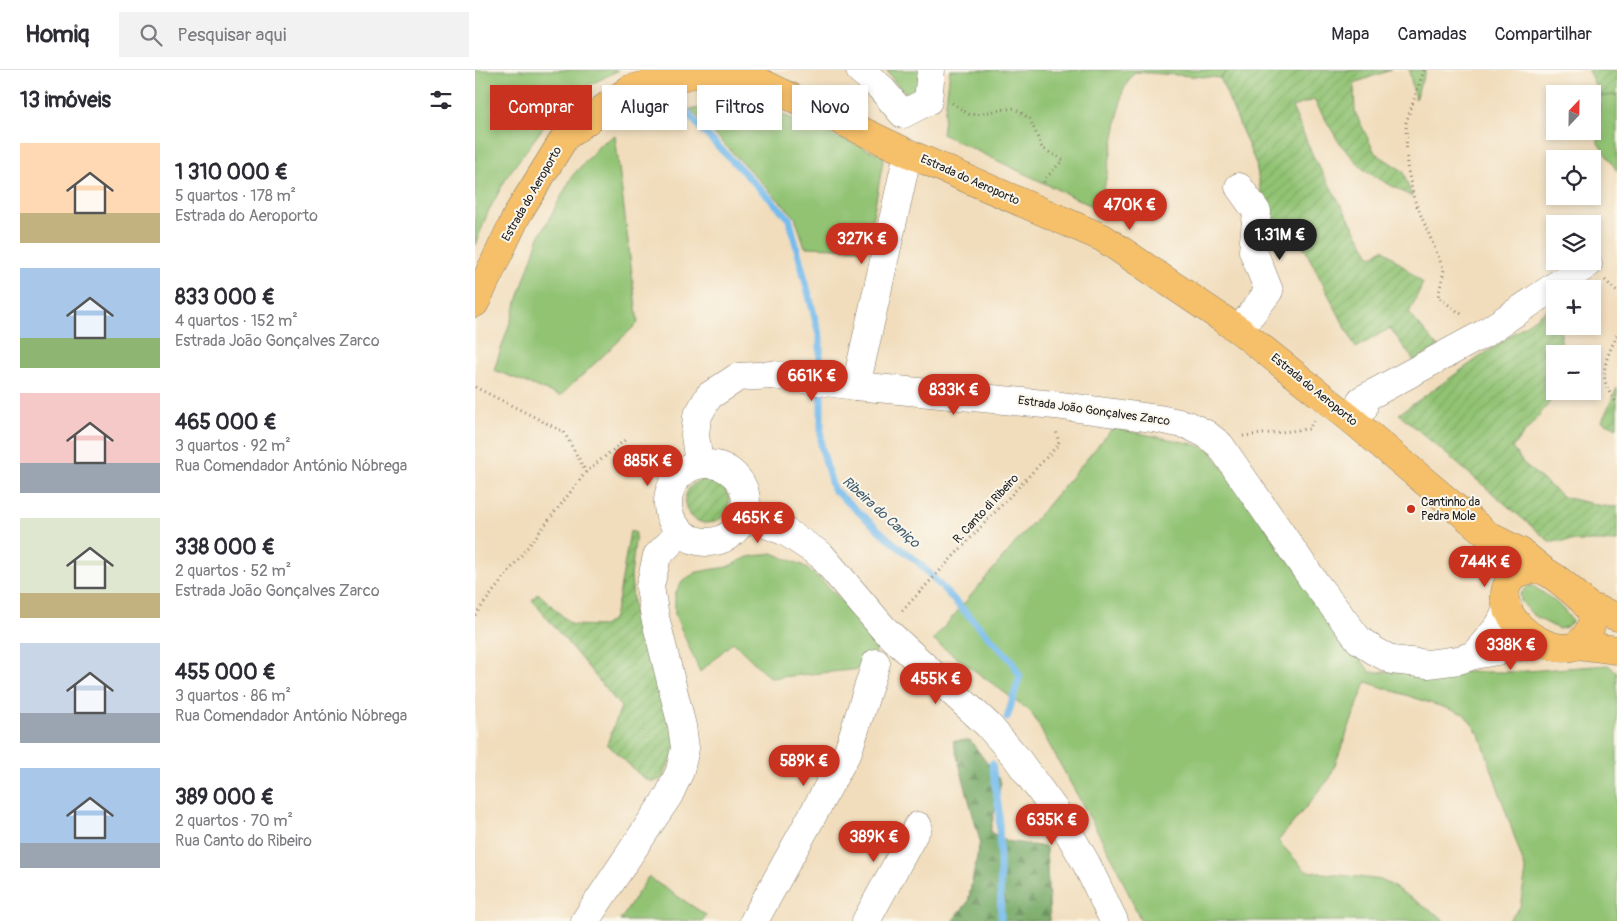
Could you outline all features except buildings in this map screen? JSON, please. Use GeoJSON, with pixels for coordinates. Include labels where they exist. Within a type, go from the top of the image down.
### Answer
{"type":"FeatureCollection","features":[{"type":"Feature","properties":{"kind":"main road","name":"Estrada do Aeroporto"},"geometry":{"type":"LineString","coordinates":[[475,303],[518,213],[565,137],[630,89],[694,74],[766,77],[908,153],[1103,238],[1239,330],[1352,420],[1489,536],[1521,552],[1543,570]]}},
{"type":"Feature","properties":{"kind":"main road","name":"Estrada do Aeroporto"},"geometry":{"type":"LineString","coordinates":[[1489,536],[1513,577]]}},
{"type":"Feature","properties":{"kind":"main road"},"geometry":{"type":"LineString","coordinates":[[1578,645],[1592,624],[1591,612],[1587,605],[1571,590],[1543,570],[1533,569],[1521,572],[1513,577],[1506,590],[1507,608],[1512,617],[1531,636],[1542,643],[1560,647],[1570,648],[1578,645],[1617,650]]}},
{"type":"Feature","properties":{"kind":"main road"},"geometry":{"type":"LineString","coordinates":[[1587,605],[1616,615]]}},
{"type":"Feature","properties":{"kind":"street"},"geometry":{"type":"LineString","coordinates":[[860,70],[880,87],[903,114],[928,101],[930,78]]}},
{"type":"Feature","properties":{"kind":"street"},"geometry":{"type":"LineString","coordinates":[[856,386],[908,153]]}},
{"type":"Feature","properties":{"kind":"street"},"geometry":{"type":"LineString","coordinates":[[1239,187],[1257,212],[1253,251],[1269,291],[1239,330]]}},
{"type":"Feature","properties":{"kind":"street"},"geometry":{"type":"LineString","coordinates":[[1352,420],[1363,409],[1361,400],[1485,333],[1579,270]]}},
{"type":"Feature","properties":{"kind":"street","name":"Estrada João Gonçalves Zarco"},"geometry":{"type":"LineString","coordinates":[[699,464],[695,436],[697,417],[709,396],[739,377],[773,375],[856,386],[1055,404],[1159,418],[1188,425],[1206,434],[1220,445],[1313,580],[1359,640],[1375,651],[1392,660],[1428,664],[1459,660],[1474,655],[1542,643]]}},
{"type":"Feature","properties":{"kind":"street"},"geometry":{"type":"LineString","coordinates":[[699,464],[715,464],[731,471],[742,484],[747,500],[746,516],[738,529],[726,538],[711,542],[697,541],[680,533],[673,524],[668,510],[668,494],[674,481],[685,470],[699,464]]}},
{"type":"Feature","properties":{"kind":"street"},"geometry":{"type":"LineString","coordinates":[[746,516],[786,532],[821,555],[891,621],[988,725],[1015,756],[1059,816],[1086,863],[1114,921]]}},
{"type":"Feature","properties":{"kind":"street"},"geometry":{"type":"LineString","coordinates":[[585,921],[669,795],[680,771],[685,748],[682,726],[655,617],[650,587],[657,556],[680,533]]}},
{"type":"Feature","properties":{"kind":"street"},"geometry":{"type":"LineString","coordinates":[[1474,655],[1499,626],[1507,608]]}},
{"type":"Feature","properties":{"kind":"street"},"geometry":{"type":"LineString","coordinates":[[754,921],[848,752],[877,663]]}},
{"type":"Feature","properties":{"kind":"street"},"geometry":{"type":"LineString","coordinates":[[866,921],[918,826]]}},
{"type":"Feature","properties":{"kind":"path"},"geometry":{"type":"LineString","coordinates":[[1424,70],[1407,123],[1407,166],[1414,199],[1444,270],[1438,297],[1481,328],[1485,333]]}},
{"type":"Feature","properties":{"kind":"path"},"geometry":{"type":"LineString","coordinates":[[930,78],[970,115],[1013,108],[1030,119],[1042,148],[1063,160],[1044,180]]}},
{"type":"Feature","properties":{"kind":"path"},"geometry":{"type":"LineString","coordinates":[[1617,335],[1605,361],[1604,376],[1608,391],[1617,403]]}},
{"type":"Feature","properties":{"kind":"path"},"geometry":{"type":"LineString","coordinates":[[475,387],[564,432],[585,472]]}},
{"type":"Feature","properties":{"kind":"path","name":"R. Canto di Ribeiro"},"geometry":{"type":"LineString","coordinates":[[891,621],[1059,444],[1054,418],[1055,404]]}},
{"type":"Feature","properties":{"kind":"path"},"geometry":{"type":"LineString","coordinates":[[1220,445],[1229,438],[1309,428]]}},
{"type":"Feature","properties":{"kind":"path"},"geometry":{"type":"LineString","coordinates":[[475,615],[585,472],[625,440]]}},
{"type":"Feature","properties":{"kind":"green space"},"geometry":{"type":"Polygon","coordinates":[[[475,70],[619,70],[590,85],[490,85],[490,130],[541,130],[508,175],[488,212],[475,246],[475,70]]]}},
{"type":"Feature","properties":{"kind":"green space"},"geometry":{"type":"Polygon","coordinates":[[[887,70],[923,70],[915,97],[899,86],[887,70]]]}},
{"type":"Feature","properties":{"kind":"green space"},"geometry":{"type":"Polygon","coordinates":[[[950,70],[1229,70],[1220,78],[1134,72],[1123,90],[1100,210],[942,134],[950,70]]]}},
{"type":"Feature","properties":{"kind":"green space"},"geometry":{"type":"Polygon","coordinates":[[[1229,70],[1391,70],[1354,83],[1355,112],[1375,153],[1403,171],[1412,197],[1365,171],[1340,144],[1314,100],[1292,107],[1314,158],[1371,257],[1383,249],[1423,283],[1409,313],[1438,347],[1414,361],[1390,328],[1356,348],[1298,236],[1274,245],[1265,216],[1256,164],[1220,78],[1229,70]]]}},
{"type":"Feature","properties":{"kind":"green space"},"geometry":{"type":"Polygon","coordinates":[[[1409,70],[1426,70],[1415,99],[1409,70]]]}},
{"type":"Feature","properties":{"kind":"green space"},"geometry":{"type":"Polygon","coordinates":[[[1588,70],[1617,70],[1617,95],[1601,96],[1601,85],[1595,85],[1588,70]]]}},
{"type":"Feature","properties":{"kind":"green space"},"geometry":{"type":"Polygon","coordinates":[[[1617,95],[1617,171],[1598,143],[1598,140],[1601,140],[1601,96],[1617,95]]]}},
{"type":"Feature","properties":{"kind":"green space"},"geometry":{"type":"Polygon","coordinates":[[[690,109],[697,109],[697,116],[690,109]]]}},
{"type":"Feature","properties":{"kind":"green space"},"geometry":{"type":"Polygon","coordinates":[[[782,115],[792,119],[792,130],[820,130],[884,156],[867,249],[805,247],[795,217],[710,130],[782,130],[782,115]]]}},
{"type":"Feature","properties":{"kind":"green space"},"geometry":{"type":"Polygon","coordinates":[[[615,135],[638,323],[560,396],[494,370],[538,239],[573,175],[601,144],[615,135]]]}},
{"type":"Feature","properties":{"kind":"green space"},"geometry":{"type":"Polygon","coordinates":[[[1546,310],[1546,335],[1561,335],[1561,345],[1546,345],[1544,388],[1546,400],[1550,402],[1512,448],[1524,464],[1563,497],[1602,506],[1617,507],[1617,541],[1549,541],[1399,414],[1546,310]]]}},
{"type":"Feature","properties":{"kind":"green space"},"geometry":{"type":"Polygon","coordinates":[[[1617,388],[1617,428],[1602,421],[1617,388]]]}},
{"type":"Feature","properties":{"kind":"green space"},"geometry":{"type":"Polygon","coordinates":[[[1113,428],[1194,444],[1210,450],[1370,672],[1514,672],[1608,665],[1617,672],[1617,921],[1508,921],[1520,907],[1526,871],[1480,735],[1464,714],[1366,682],[1330,778],[1278,841],[1306,871],[1383,880],[1444,921],[1141,921],[1114,861],[1031,712],[933,640],[1113,428]]]}},
{"type":"Feature","properties":{"kind":"green space"},"geometry":{"type":"Polygon","coordinates":[[[703,479],[711,479],[723,485],[729,501],[723,517],[711,523],[703,523],[691,517],[685,505],[685,497],[691,485],[703,479]]]}},
{"type":"Feature","properties":{"kind":"green space"},"geometry":{"type":"Polygon","coordinates":[[[630,531],[636,533],[631,576],[634,613],[653,666],[677,747],[662,779],[653,782],[643,778],[607,744],[621,707],[532,600],[538,593],[572,625],[603,626],[613,619],[618,602],[630,531]]]}},
{"type":"Feature","properties":{"kind":"green space"},"geometry":{"type":"Polygon","coordinates":[[[772,553],[802,565],[824,582],[879,640],[871,668],[770,678],[733,642],[700,672],[675,615],[675,594],[682,581],[697,572],[727,567],[748,557],[772,553]]]}},
{"type":"Feature","properties":{"kind":"green space"},"geometry":{"type":"Polygon","coordinates":[[[1528,586],[1533,586],[1555,602],[1565,611],[1572,622],[1566,627],[1559,629],[1533,615],[1521,601],[1520,594],[1528,586]]]}},
{"type":"Feature","properties":{"kind":"green space"},"geometry":{"type":"Polygon","coordinates":[[[970,740],[1001,782],[990,832],[1007,841],[1046,847],[1050,921],[952,921],[968,902],[980,841],[953,741],[970,740]]]}},
{"type":"Feature","properties":{"kind":"green space"},"geometry":{"type":"Polygon","coordinates":[[[648,877],[706,915],[702,921],[620,921],[648,877]]]}},
{"type":"Feature","properties":{"kind":"waterway","name":"Ribeira do Caniço"},"geometry":{"type":"LineString","coordinates":[[687,112],[702,130],[789,218],[820,338],[820,375]]}},
{"type":"Feature","properties":{"kind":"waterway","name":"Ribeira do Caniço"},"geometry":{"type":"LineString","coordinates":[[821,386],[821,445],[833,489],[892,542],[918,562],[1011,660],[1020,676],[1007,718]]}},
{"type":"Feature","properties":{"kind":"waterway","name":"Ribeira do Caniço"},"geometry":{"type":"LineString","coordinates":[[992,764],[999,811],[1001,921]]}},
{"type":"Feature","properties":{"kind":"place","name":"Cantinho da Pedra Mole"},"geometry":{"type":"Point","coordinates":[1411,509]}}]}
